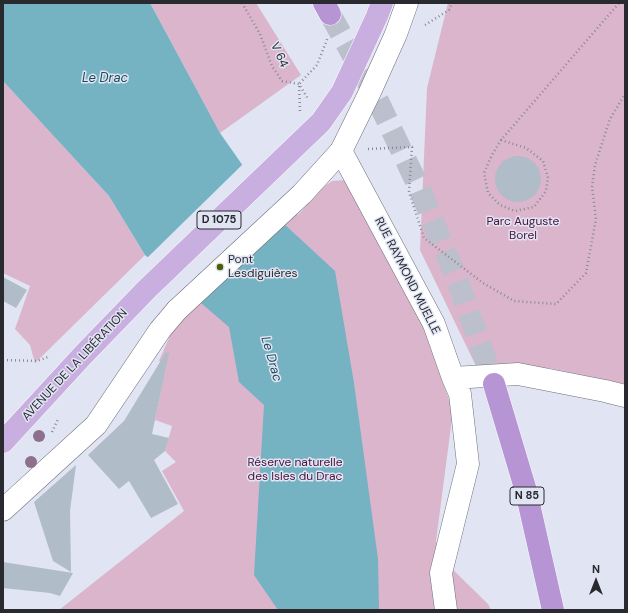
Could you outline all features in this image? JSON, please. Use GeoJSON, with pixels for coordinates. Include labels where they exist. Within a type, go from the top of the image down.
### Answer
{"type":"FeatureCollection","features":[{"type":"Feature","properties":{"kind":"highway","name":"N 85"},"geometry":{"type":"LineString","coordinates":[[494,384],[526,491],[554,610]]}},
{"type":"Feature","properties":{"kind":"main road","name":"D 1075"},"geometry":{"type":"LineString","coordinates":[[321,122],[342,92],[382,3]]}},
{"type":"Feature","properties":{"kind":"main road","name":"AVENUE DE LA LIBÉRATION"},"geometry":{"type":"LineString","coordinates":[[3,442],[84,354],[147,290],[321,122]]}},
{"type":"Feature","properties":{"kind":"street"},"geometry":{"type":"LineString","coordinates":[[3,510],[96,425],[160,330],[176,310],[302,194],[341,150],[369,94],[396,34],[407,3]]}},
{"type":"Feature","properties":{"kind":"street","name":"RUE RAYMOND MUELLE"},"geometry":{"type":"LineString","coordinates":[[341,150],[434,324],[460,394],[468,464],[441,573],[446,610]]}},
{"type":"Feature","properties":{"kind":"street"},"geometry":{"type":"LineString","coordinates":[[453,378],[518,374],[625,396]]}},
{"type":"Feature","properties":{"kind":"path","name":"V 64"},"geometry":{"type":"LineString","coordinates":[[242,3],[260,34],[272,66],[282,81],[299,84]]}},
{"type":"Feature","properties":{"kind":"path"},"geometry":{"type":"LineString","coordinates":[[421,27],[449,10],[452,3]]}},
{"type":"Feature","properties":{"kind":"path"},"geometry":{"type":"LineString","coordinates":[[501,140],[526,148],[543,161],[548,178],[546,191],[534,207],[515,211],[500,204],[488,193],[484,173],[501,140],[619,3]]}},
{"type":"Feature","properties":{"kind":"path"},"geometry":{"type":"LineString","coordinates":[[300,113],[299,84],[317,65],[328,16]]}},
{"type":"Feature","properties":{"kind":"path"},"geometry":{"type":"LineString","coordinates":[[299,84],[321,122]]}},
{"type":"Feature","properties":{"kind":"path"},"geometry":{"type":"LineString","coordinates":[[341,150],[412,147],[409,192],[424,238],[483,283],[514,301],[556,304],[586,273],[596,219],[592,187],[595,165],[610,119],[625,94]]}},
{"type":"Feature","properties":{"kind":"path"},"geometry":{"type":"LineString","coordinates":[[3,360],[37,361],[54,355]]}},
{"type":"Feature","properties":{"kind":"green space"},"geometry":{"type":"Polygon","coordinates":[[[150,3],[256,3],[301,75],[220,133],[150,3]]]}},
{"type":"Feature","properties":{"kind":"green space","name":"Parc Auguste Borel"},"geometry":{"type":"Polygon","coordinates":[[[448,3],[625,3],[625,384],[549,368],[476,366],[420,250],[427,88],[448,3]]]}},
{"type":"Feature","properties":{"kind":"green space"},"geometry":{"type":"Polygon","coordinates":[[[3,81],[109,196],[145,255],[35,363],[30,345],[15,329],[30,286],[3,273],[3,81]]]}},
{"type":"Feature","properties":{"kind":"green space","name":"Réserve naturelle des Isles du Drac"},"geometry":{"type":"Polygon","coordinates":[[[346,180],[403,269],[453,411],[436,541],[441,558],[488,604],[491,610],[59,610],[184,511],[162,471],[176,462],[165,451],[172,426],[155,420],[166,365],[159,361],[175,324],[295,212],[298,215],[325,186],[332,181],[346,180]]]}},
{"type":"Feature","properties":{"kind":"water","name":"Le Drac"},"geometry":{"type":"Polygon","coordinates":[[[3,3],[150,3],[220,133],[283,223],[335,271],[354,383],[378,559],[379,610],[278,610],[254,575],[264,405],[239,382],[229,327],[145,255],[109,196],[3,81],[3,3]]]}},
{"type":"Feature","properties":{"kind":"pier"},"geometry":{"type":"Polygon","coordinates":[[[244,163],[285,222],[198,303],[147,258],[244,163]]]}},
{"type":"Feature","properties":{"kind":"building"},"geometry":{"type":"Polygon","coordinates":[[[518,156],[531,160],[537,166],[541,179],[537,192],[531,198],[518,202],[505,198],[499,192],[495,179],[499,166],[505,160],[518,156]]]}},
{"type":"Feature","properties":{"kind":"building"},"geometry":{"type":"Polygon","coordinates":[[[3,277],[27,290],[16,308],[3,301],[3,277]]]}},
{"type":"Feature","properties":{"kind":"building"},"geometry":{"type":"Polygon","coordinates":[[[166,352],[169,353],[152,434],[169,438],[165,451],[154,460],[178,504],[151,518],[129,481],[119,489],[88,455],[124,421],[166,352]]]}},
{"type":"Feature","properties":{"kind":"building"},"geometry":{"type":"Polygon","coordinates":[[[76,465],[70,511],[71,572],[53,561],[34,502],[76,465]]]}},
{"type":"Feature","properties":{"kind":"building"},"geometry":{"type":"Polygon","coordinates":[[[3,562],[73,573],[60,596],[50,593],[3,588],[3,562]]]}},
{"type":"Feature","properties":{"kind":"tunnel"},"geometry":{"type":"LineString","coordinates":[[330,14],[378,101],[420,190],[460,287],[494,384]]}},
{"type":"Feature","properties":{"kind":"place","name":"Pont Lesdiguières"},"geometry":{"type":"Point","coordinates":[220,267]}}]}
